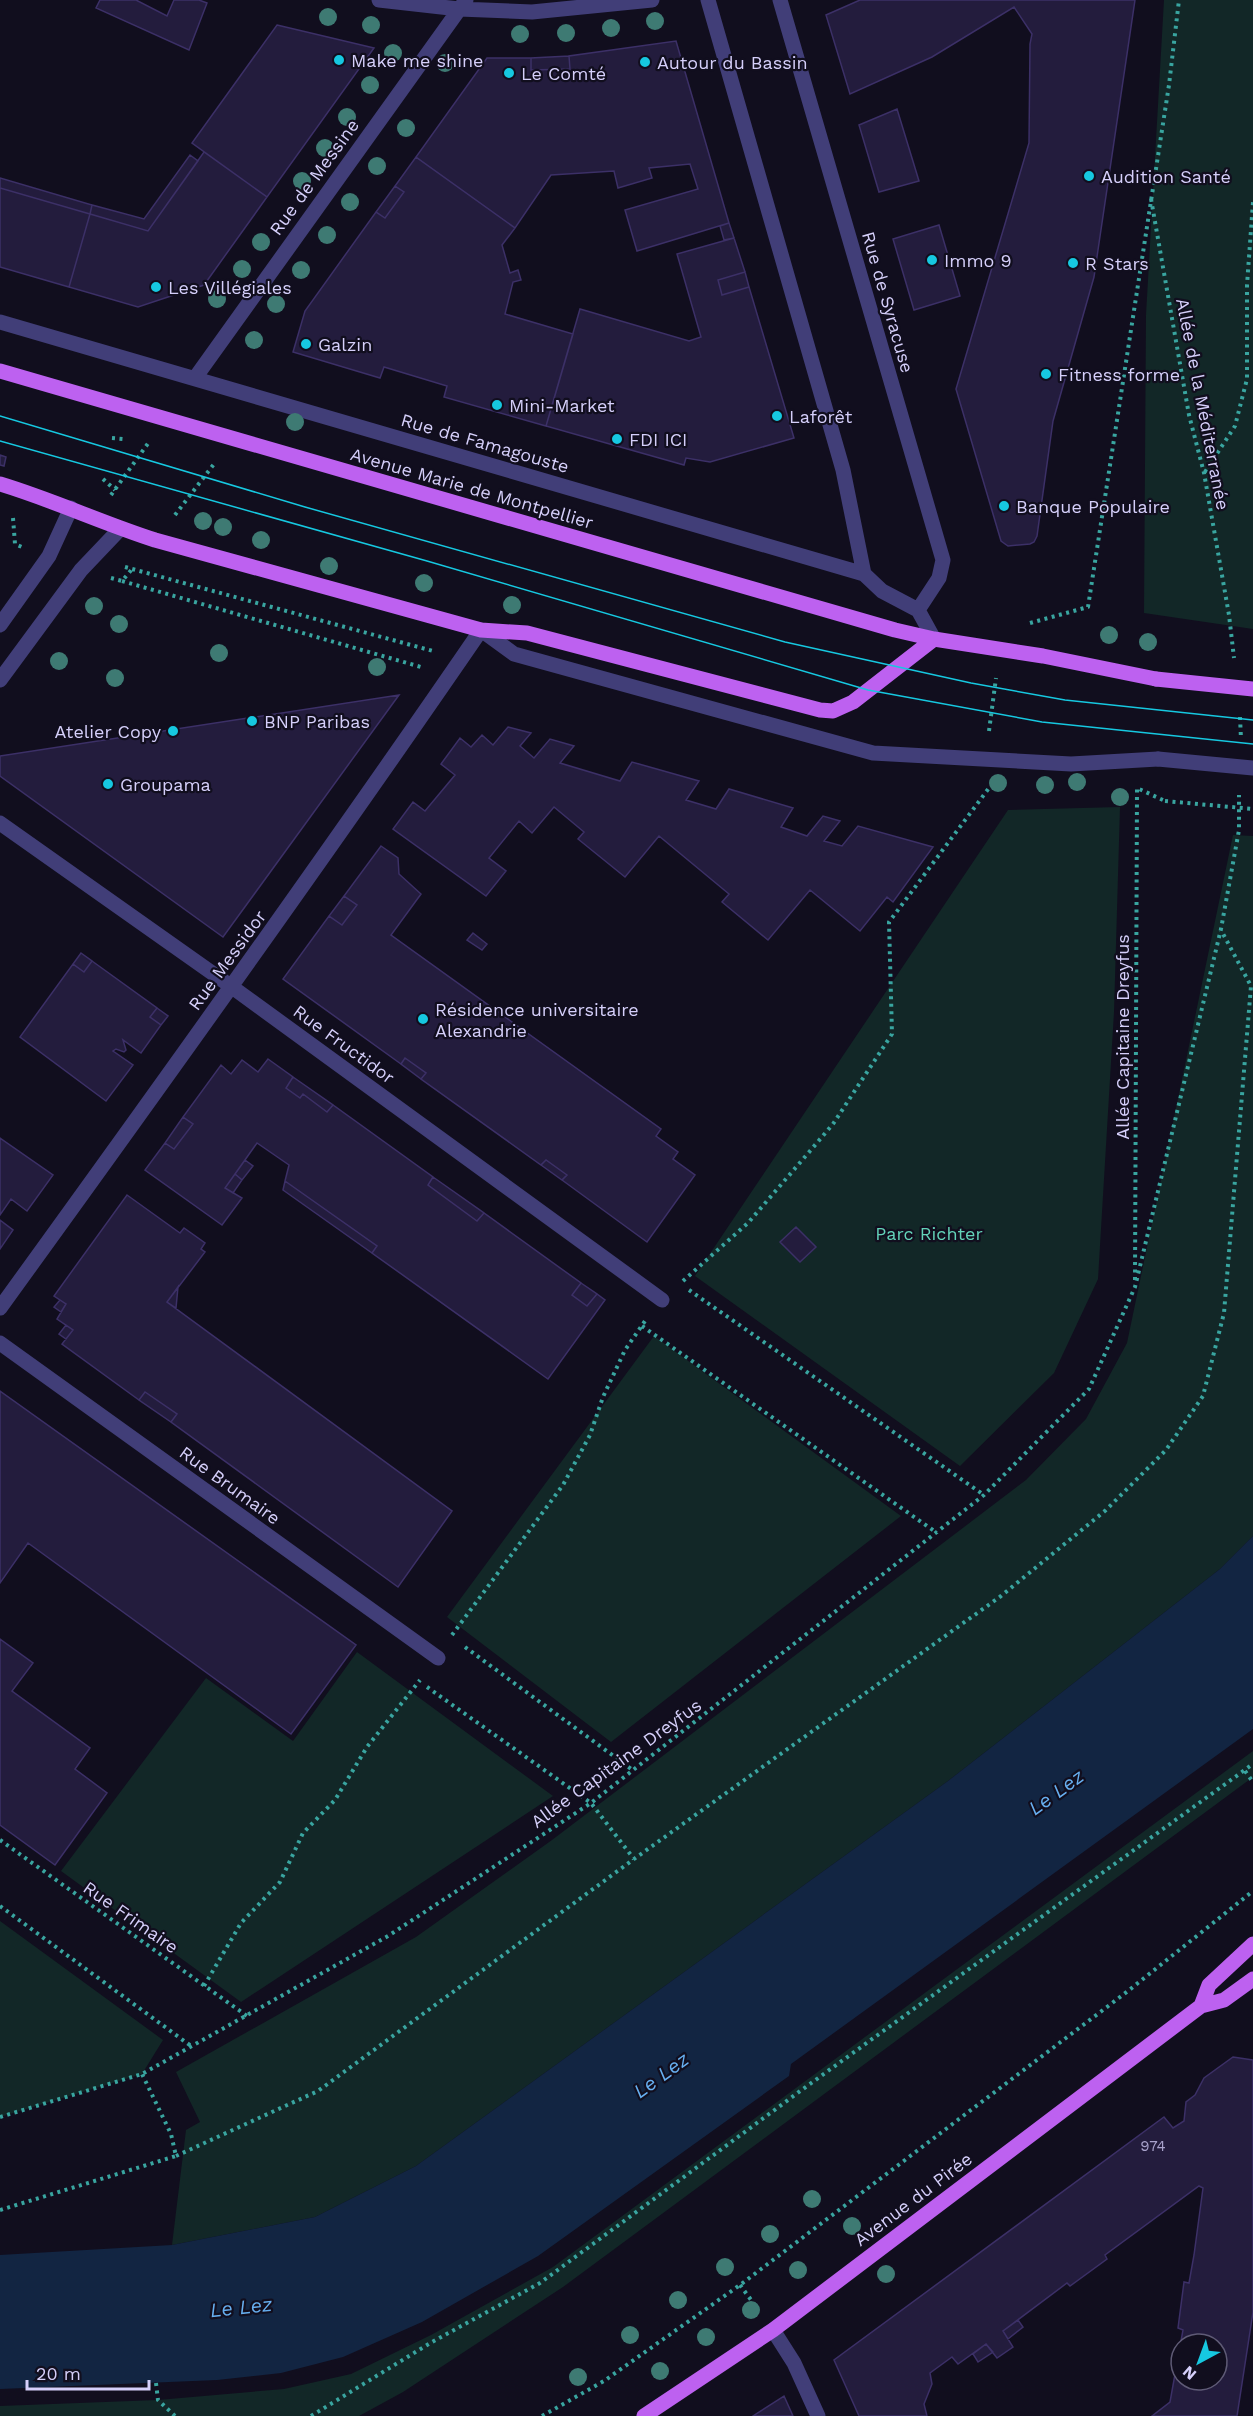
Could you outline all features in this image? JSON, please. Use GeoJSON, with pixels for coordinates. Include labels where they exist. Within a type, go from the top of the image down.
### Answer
{"type":"FeatureCollection","features":[{"type":"Feature","properties":{"kind":"main road","name":"Avenue Marie de Montpellier"},"geometry":{"type":"LineString","coordinates":[[0,371],[895,630],[1156,679],[1253,689]]}},
{"type":"Feature","properties":{"kind":"main road"},"geometry":{"type":"LineString","coordinates":[[0,484],[32,493],[120,529],[481,630],[527,633],[603,651],[820,710],[833,711],[853,702],[934,639]]}},
{"type":"Feature","properties":{"kind":"main road","name":"Avenue du Pirée"},"geometry":{"type":"LineString","coordinates":[[1201,2006],[1209,1985],[1253,1944]]}},
{"type":"Feature","properties":{"kind":"main road","name":"Avenue du Pirée"},"geometry":{"type":"LineString","coordinates":[[644,2416],[773,2330],[1201,2006],[1224,2000],[1253,1979]]}},
{"type":"Feature","properties":{"kind":"street"},"geometry":{"type":"LineString","coordinates":[[379,0],[532,12],[652,0]]}},
{"type":"Feature","properties":{"kind":"street"},"geometry":{"type":"LineString","coordinates":[[708,0],[843,470],[864,574]]}},
{"type":"Feature","properties":{"kind":"street","name":"Rue de Syracuse"},"geometry":{"type":"LineString","coordinates":[[780,0],[943,560],[939,578],[918,610]]}},
{"type":"Feature","properties":{"kind":"street","name":"Rue de Messine"},"geometry":{"type":"LineString","coordinates":[[195,378],[463,5]]}},
{"type":"Feature","properties":{"kind":"street","name":"Rue de Famagouste"},"geometry":{"type":"LineString","coordinates":[[0,322],[864,574],[882,591],[918,610]]}},
{"type":"Feature","properties":{"kind":"street"},"geometry":{"type":"LineString","coordinates":[[0,625],[49,556],[71,508]]}},
{"type":"Feature","properties":{"kind":"street"},"geometry":{"type":"LineString","coordinates":[[0,680],[81,570],[120,529]]}},
{"type":"Feature","properties":{"kind":"street"},"geometry":{"type":"LineString","coordinates":[[918,610],[934,639]]}},
{"type":"Feature","properties":{"kind":"street"},"geometry":{"type":"LineString","coordinates":[[481,630],[514,654],[873,753],[1071,764],[1158,759],[1253,768]]}},
{"type":"Feature","properties":{"kind":"street","name":"Rue Messidor"},"geometry":{"type":"LineString","coordinates":[[0,1308],[232,987],[481,630]]}},
{"type":"Feature","properties":{"kind":"street","name":"Rue Fructidor"},"geometry":{"type":"LineString","coordinates":[[0,823],[232,987],[662,1300]]}},
{"type":"Feature","properties":{"kind":"street","name":"Rue Brumaire"},"geometry":{"type":"LineString","coordinates":[[0,1343],[438,1658]]}},
{"type":"Feature","properties":{"kind":"street"},"geometry":{"type":"LineString","coordinates":[[773,2330],[794,2363],[818,2416]]}},
{"type":"Feature","properties":{"kind":"path","name":"Allée de la Méditerranée"},"geometry":{"type":"LineString","coordinates":[[1029,623],[1088,607],[1169,85],[1179,0]]}},
{"type":"Feature","properties":{"kind":"path","name":"Allée de la Méditerranée"},"geometry":{"type":"LineString","coordinates":[[1151,199],[1189,415],[1204,473],[1229,615]]}},
{"type":"Feature","properties":{"kind":"path"},"geometry":{"type":"LineString","coordinates":[[1204,473],[1235,426],[1246,379],[1247,285],[1253,202]]}},
{"type":"Feature","properties":{"kind":"path"},"geometry":{"type":"LineString","coordinates":[[107,501],[165,419]]}},
{"type":"Feature","properties":{"kind":"path"},"geometry":{"type":"LineString","coordinates":[[103,479],[115,490]]}},
{"type":"Feature","properties":{"kind":"path"},"geometry":{"type":"LineString","coordinates":[[11,520],[32,493]]}},
{"type":"Feature","properties":{"kind":"path"},"geometry":{"type":"LineString","coordinates":[[122,581],[427,669],[448,679]]}},
{"type":"Feature","properties":{"kind":"path"},"geometry":{"type":"LineString","coordinates":[[985,759],[1000,649]]}},
{"type":"Feature","properties":{"kind":"path"},"geometry":{"type":"LineString","coordinates":[[984,1495],[679,1284],[748,1223],[810,1151],[833,1124],[892,1034],[890,922],[989,788]]}},
{"type":"Feature","properties":{"kind":"path","name":"Allée Capitaine Dreyfus"},"geometry":{"type":"LineString","coordinates":[[1134,1287],[1137,788],[1165,801],[1253,809]]}},
{"type":"Feature","properties":{"kind":"path","name":"Allée Capitaine Dreyfus"},"geometry":{"type":"LineString","coordinates":[[0,2117],[142,2074],[388,1936],[591,1803],[984,1495],[1089,1389],[1134,1287],[1221,930],[1239,830]]}},
{"type":"Feature","properties":{"kind":"path"},"geometry":{"type":"LineString","coordinates":[[0,2210],[29,2203],[176,2156],[318,2091],[634,1859],[1001,1596],[1113,1502],[1166,1450],[1203,1396],[1224,1313],[1251,986],[1221,930]]}},
{"type":"Feature","properties":{"kind":"path"},"geometry":{"type":"LineString","coordinates":[[662,1300],[642,1326],[936,1533]]}},
{"type":"Feature","properties":{"kind":"path"},"geometry":{"type":"LineString","coordinates":[[450,1637],[634,1771]]}},
{"type":"Feature","properties":{"kind":"path"},"geometry":{"type":"LineString","coordinates":[[419,1681],[591,1803],[634,1859]]}},
{"type":"Feature","properties":{"kind":"path"},"geometry":{"type":"LineString","coordinates":[[311,2416],[432,2342],[540,2283],[803,2089],[1253,1764]]}},
{"type":"Feature","properties":{"kind":"path"},"geometry":{"type":"LineString","coordinates":[[1245,1771],[1253,1782]]}},
{"type":"Feature","properties":{"kind":"path","name":"Rue Frimaire"},"geometry":{"type":"LineString","coordinates":[[0,1840],[247,2016]]}},
{"type":"Feature","properties":{"kind":"path"},"geometry":{"type":"LineString","coordinates":[[542,2416],[604,2381],[740,2285],[1128,1991],[1253,1891]]}},
{"type":"Feature","properties":{"kind":"path"},"geometry":{"type":"LineString","coordinates":[[0,1906],[191,2046]]}},
{"type":"Feature","properties":{"kind":"path"},"geometry":{"type":"LineString","coordinates":[[142,2074],[171,2134],[176,2156]]}},
{"type":"Feature","properties":{"kind":"path"},"geometry":{"type":"LineString","coordinates":[[156,2383],[158,2400],[175,2416]]}},
{"type":"Feature","properties":{"kind":"green space"},"geometry":{"type":"Polygon","coordinates":[[[1164,0],[1253,0],[1253,629],[1144,613],[1146,315],[1164,0]]]}},
{"type":"Feature","properties":{"kind":"green space","name":"Parc Richter"},"geometry":{"type":"Polygon","coordinates":[[[1120,807],[1114,1012],[1098,1279],[1054,1373],[960,1466],[695,1276],[1008,810],[1120,807]]]}},
{"type":"Feature","properties":{"kind":"green space"},"geometry":{"type":"Polygon","coordinates":[[[1233,835],[1253,836],[1253,1536],[1220,1569],[948,1781],[416,2166],[315,2217],[172,2245],[186,2130],[200,2122],[176,2072],[416,1937],[552,1840],[1026,1480],[1086,1419],[1127,1343],[1233,835]]]}},
{"type":"Feature","properties":{"kind":"green space"},"geometry":{"type":"Polygon","coordinates":[[[654,1336],[901,1516],[611,1742],[447,1617],[654,1336]]]}},
{"type":"Feature","properties":{"kind":"green space"},"geometry":{"type":"Polygon","coordinates":[[[357,1652],[553,1796],[241,2002],[61,1871],[206,1678],[293,1741],[357,1652]]]}},
{"type":"Feature","properties":{"kind":"green space"},"geometry":{"type":"Polygon","coordinates":[[[1253,1751],[1253,1777],[563,2287],[403,2392],[359,2416],[0,2416],[0,2406],[158,2400],[284,2389],[351,2374],[431,2335],[553,2267],[1253,1751]]]}},
{"type":"Feature","properties":{"kind":"green space"},"geometry":{"type":"Polygon","coordinates":[[[0,1921],[163,2040],[142,2074],[0,2117],[0,1921]]]}},
{"type":"Feature","properties":{"kind":"water","name":"Le Lez"},"geometry":{"type":"Polygon","coordinates":[[[1253,1536],[1253,1729],[791,2064],[789,2076],[538,2256],[422,2322],[343,2357],[281,2373],[217,2380],[0,2389],[0,2255],[172,2245],[315,2217],[416,2166],[948,1781],[1220,1569],[1253,1536]]]}},
{"type":"Feature","properties":{"kind":"building"},"geometry":{"type":"Polygon","coordinates":[[[100,0],[136,0],[167,16],[174,0],[199,0],[207,3],[189,50],[96,8],[100,0]]]}},
{"type":"Feature","properties":{"kind":"building"},"geometry":{"type":"Polygon","coordinates":[[[860,0],[1135,0],[1094,277],[1053,421],[1037,536],[1030,544],[1008,546],[1001,541],[956,389],[1029,143],[1032,34],[1014,7],[932,57],[850,94],[826,15],[860,0]]]}},
{"type":"Feature","properties":{"kind":"building"},"geometry":{"type":"Polygon","coordinates":[[[277,25],[374,48],[267,197],[192,143],[277,25]]]}},
{"type":"Feature","properties":{"kind":"building"},"geometry":{"type":"Polygon","coordinates":[[[676,41],[729,223],[637,251],[625,210],[698,189],[690,164],[649,168],[652,178],[618,188],[614,171],[551,175],[515,228],[416,157],[487,58],[531,58],[531,70],[570,69],[569,56],[676,41]]]}},
{"type":"Feature","properties":{"kind":"building"},"geometry":{"type":"Polygon","coordinates":[[[569,56],[570,69],[531,70],[531,58],[569,56]]]}},
{"type":"Feature","properties":{"kind":"building"},"geometry":{"type":"Polygon","coordinates":[[[897,109],[919,181],[879,192],[859,125],[897,109]]]}},
{"type":"Feature","properties":{"kind":"building"},"geometry":{"type":"Polygon","coordinates":[[[204,152],[267,197],[204,285],[138,307],[69,287],[90,214],[148,231],[204,152]]]}},
{"type":"Feature","properties":{"kind":"building"},"geometry":{"type":"Polygon","coordinates":[[[190,155],[198,161],[148,231],[90,214],[92,205],[144,219],[190,155]]]}},
{"type":"Feature","properties":{"kind":"building"},"geometry":{"type":"Polygon","coordinates":[[[416,157],[515,228],[502,245],[510,273],[518,270],[521,280],[513,282],[505,314],[573,334],[546,426],[444,397],[447,386],[384,367],[380,378],[293,352],[305,311],[376,212],[385,218],[404,192],[395,186],[416,157]]]}},
{"type":"Feature","properties":{"kind":"building"},"geometry":{"type":"Polygon","coordinates":[[[0,178],[92,205],[90,214],[0,188],[0,178]]]}},
{"type":"Feature","properties":{"kind":"building"},"geometry":{"type":"Polygon","coordinates":[[[395,186],[404,192],[385,218],[376,212],[395,186]]]}},
{"type":"Feature","properties":{"kind":"building"},"geometry":{"type":"Polygon","coordinates":[[[0,188],[90,214],[69,287],[0,267],[0,188]]]}},
{"type":"Feature","properties":{"kind":"building"},"geometry":{"type":"Polygon","coordinates":[[[729,223],[734,238],[724,240],[720,226],[729,223]]]}},
{"type":"Feature","properties":{"kind":"building"},"geometry":{"type":"Polygon","coordinates":[[[939,225],[960,296],[914,310],[893,239],[939,225]]]}},
{"type":"Feature","properties":{"kind":"building"},"geometry":{"type":"Polygon","coordinates":[[[734,238],[745,272],[718,280],[722,295],[749,287],[794,438],[710,462],[686,458],[684,465],[546,426],[580,309],[689,341],[701,337],[677,254],[734,238]]]}},
{"type":"Feature","properties":{"kind":"building"},"geometry":{"type":"Polygon","coordinates":[[[745,272],[749,287],[722,295],[718,280],[745,272]]]}},
{"type":"Feature","properties":{"kind":"building"},"geometry":{"type":"Polygon","coordinates":[[[0,455],[6,457],[4,466],[0,465],[0,455]]]}},
{"type":"Feature","properties":{"kind":"building"},"geometry":{"type":"Polygon","coordinates":[[[399,695],[223,937],[0,776],[0,756],[399,695]]]}},
{"type":"Feature","properties":{"kind":"building"},"geometry":{"type":"Polygon","coordinates":[[[508,727],[531,733],[520,746],[534,758],[550,739],[574,746],[560,763],[620,781],[632,762],[699,781],[686,800],[716,809],[729,789],[793,808],[781,827],[807,836],[823,816],[840,821],[824,841],[842,846],[858,826],[933,847],[893,902],[887,897],[860,931],[810,890],[768,940],[722,902],[729,894],[659,836],[625,877],[578,839],[584,832],[554,807],[532,833],[519,821],[489,858],[506,871],[486,896],[393,829],[413,802],[425,811],[455,775],[441,764],[460,738],[471,747],[482,735],[493,745],[508,727]]]}},
{"type":"Feature","properties":{"kind":"building","name":"Résidence universitaire Alexandrie"},"geometry":{"type":"Polygon","coordinates":[[[381,846],[398,858],[399,874],[421,894],[391,935],[661,1129],[656,1136],[678,1152],[673,1159],[695,1175],[647,1242],[562,1180],[567,1175],[546,1160],[541,1165],[421,1079],[426,1073],[405,1058],[401,1064],[283,979],[329,916],[342,925],[357,905],[344,896],[381,846]]]}},
{"type":"Feature","properties":{"kind":"building"},"geometry":{"type":"Polygon","coordinates":[[[344,896],[357,905],[342,925],[329,916],[344,896]]]}},
{"type":"Feature","properties":{"kind":"building"},"geometry":{"type":"Polygon","coordinates":[[[473,933],[487,944],[482,950],[467,940],[473,933]]]}},
{"type":"Feature","properties":{"kind":"building"},"geometry":{"type":"Polygon","coordinates":[[[81,953],[92,961],[84,972],[73,964],[81,953]]]}},
{"type":"Feature","properties":{"kind":"building"},"geometry":{"type":"Polygon","coordinates":[[[92,961],[157,1008],[150,1017],[161,1025],[141,1053],[123,1040],[126,1050],[124,1052],[116,1049],[113,1051],[133,1065],[106,1101],[20,1037],[73,964],[84,972],[92,961]]]}},
{"type":"Feature","properties":{"kind":"building"},"geometry":{"type":"Polygon","coordinates":[[[157,1008],[168,1016],[161,1025],[150,1017],[157,1008]]]}},
{"type":"Feature","properties":{"kind":"building"},"geometry":{"type":"Polygon","coordinates":[[[405,1058],[426,1073],[421,1079],[401,1064],[405,1058]]]}},
{"type":"Feature","properties":{"kind":"building"},"geometry":{"type":"Polygon","coordinates":[[[268,1059],[293,1077],[286,1088],[300,1098],[303,1094],[327,1112],[333,1105],[433,1177],[428,1185],[477,1221],[484,1213],[581,1283],[572,1295],[587,1306],[597,1294],[605,1300],[548,1379],[372,1253],[377,1246],[285,1181],[289,1165],[257,1143],[225,1188],[242,1198],[222,1225],[145,1170],[165,1143],[174,1149],[193,1124],[183,1117],[221,1065],[231,1074],[242,1060],[258,1072],[268,1059]]]}},
{"type":"Feature","properties":{"kind":"building"},"geometry":{"type":"Polygon","coordinates":[[[293,1077],[333,1105],[327,1112],[303,1094],[300,1098],[286,1088],[293,1077]]]}},
{"type":"Feature","properties":{"kind":"building"},"geometry":{"type":"Polygon","coordinates":[[[183,1117],[193,1124],[174,1149],[165,1143],[183,1117]]]}},
{"type":"Feature","properties":{"kind":"building"},"geometry":{"type":"Polygon","coordinates":[[[0,1138],[53,1175],[27,1211],[11,1199],[0,1215],[0,1138]]]}},
{"type":"Feature","properties":{"kind":"building"},"geometry":{"type":"Polygon","coordinates":[[[245,1160],[253,1166],[242,1180],[235,1174],[245,1160]]]}},
{"type":"Feature","properties":{"kind":"building"},"geometry":{"type":"Polygon","coordinates":[[[546,1160],[567,1175],[562,1180],[541,1165],[546,1160]]]}},
{"type":"Feature","properties":{"kind":"building"},"geometry":{"type":"Polygon","coordinates":[[[235,1174],[242,1180],[233,1193],[225,1188],[235,1174]]]}},
{"type":"Feature","properties":{"kind":"building"},"geometry":{"type":"Polygon","coordinates":[[[433,1177],[484,1213],[477,1221],[428,1185],[433,1177]]]}},
{"type":"Feature","properties":{"kind":"building"},"geometry":{"type":"Polygon","coordinates":[[[285,1181],[377,1246],[372,1253],[283,1190],[285,1181]]]}},
{"type":"Feature","properties":{"kind":"building"},"geometry":{"type":"Polygon","coordinates":[[[127,1195],[180,1233],[184,1228],[205,1243],[201,1249],[205,1252],[167,1302],[452,1511],[398,1587],[171,1422],[177,1414],[145,1392],[139,1400],[62,1344],[73,1330],[57,1319],[66,1304],[54,1296],[127,1195]]]}},
{"type":"Feature","properties":{"kind":"building"},"geometry":{"type":"Polygon","coordinates":[[[0,1220],[13,1230],[0,1249],[0,1220]]]}},
{"type":"Feature","properties":{"kind":"building"},"geometry":{"type":"Polygon","coordinates":[[[796,1227],[816,1247],[800,1262],[780,1242],[796,1227]]]}},
{"type":"Feature","properties":{"kind":"building"},"geometry":{"type":"Polygon","coordinates":[[[581,1283],[597,1294],[587,1306],[572,1295],[581,1283]]]}},
{"type":"Feature","properties":{"kind":"building"},"geometry":{"type":"Polygon","coordinates":[[[178,1287],[176,1308],[167,1302],[178,1287]]]}},
{"type":"Feature","properties":{"kind":"building"},"geometry":{"type":"Polygon","coordinates":[[[60,1300],[66,1304],[61,1312],[54,1307],[60,1300]]]}},
{"type":"Feature","properties":{"kind":"building"},"geometry":{"type":"Polygon","coordinates":[[[66,1325],[73,1330],[66,1339],[59,1334],[66,1325]]]}},
{"type":"Feature","properties":{"kind":"building"},"geometry":{"type":"Polygon","coordinates":[[[0,1391],[356,1645],[291,1734],[28,1543],[0,1583],[0,1391]]]}},
{"type":"Feature","properties":{"kind":"building"},"geometry":{"type":"Polygon","coordinates":[[[145,1392],[177,1414],[171,1422],[139,1400],[145,1392]]]}},
{"type":"Feature","properties":{"kind":"building"},"geometry":{"type":"Polygon","coordinates":[[[0,1639],[33,1663],[12,1691],[90,1748],[75,1769],[107,1793],[55,1865],[0,1825],[0,1639]]]}},
{"type":"Feature","properties":{"kind":"building"},"geometry":{"type":"Polygon","coordinates":[[[1233,2057],[1253,2060],[1253,2312],[1237,2416],[1152,2416],[1170,2402],[1172,2392],[1229,2392],[1229,2332],[1183,2332],[1178,2328],[1184,2282],[1189,2283],[1194,2255],[1203,2188],[1199,2186],[1105,2255],[1107,2259],[1070,2286],[1067,2283],[1003,2331],[1013,2347],[997,2358],[986,2344],[958,2364],[952,2357],[930,2373],[932,2384],[924,2404],[927,2416],[859,2416],[834,2360],[1164,2117],[1173,2128],[1184,2121],[1186,2102],[1195,2095],[1204,2078],[1233,2057]]]}},
{"type":"Feature","properties":{"kind":"building"},"geometry":{"type":"Polygon","coordinates":[[[1018,2320],[1023,2327],[1008,2339],[1003,2331],[1018,2320]]]}},
{"type":"Feature","properties":{"kind":"building"},"geometry":{"type":"Polygon","coordinates":[[[986,2344],[993,2352],[978,2362],[973,2354],[986,2344]]]}},
{"type":"Feature","properties":{"kind":"building"},"geometry":{"type":"Polygon","coordinates":[[[784,2396],[793,2416],[753,2416],[784,2396]]]}},
{"type":"Feature","properties":{"kind":"tram line"},"geometry":{"type":"LineString","coordinates":[[0,416],[305,507],[785,642],[971,683],[1065,700],[1253,720]]}},
{"type":"Feature","properties":{"kind":"tram line"},"geometry":{"type":"LineString","coordinates":[[0,441],[427,561],[868,690],[1042,722],[1253,744]]}},
{"type":"Feature","properties":{"kind":"place","name":"Make me shine"},"geometry":{"type":"Point","coordinates":[339,60]}},
{"type":"Feature","properties":{"kind":"place","name":"Autour du Bassin"},"geometry":{"type":"Point","coordinates":[645,62]}},
{"type":"Feature","properties":{"kind":"place","name":"Le Comté"},"geometry":{"type":"Point","coordinates":[509,73]}},
{"type":"Feature","properties":{"kind":"place","name":"Audition Santé"},"geometry":{"type":"Point","coordinates":[1089,176]}},
{"type":"Feature","properties":{"kind":"place","name":"Immo 9"},"geometry":{"type":"Point","coordinates":[932,260]}},
{"type":"Feature","properties":{"kind":"place","name":"R Stars"},"geometry":{"type":"Point","coordinates":[1073,263]}},
{"type":"Feature","properties":{"kind":"place","name":"Les Villégiales"},"geometry":{"type":"Point","coordinates":[156,287]}},
{"type":"Feature","properties":{"kind":"place","name":"Galzin"},"geometry":{"type":"Point","coordinates":[306,344]}},
{"type":"Feature","properties":{"kind":"place","name":"Fitness forme"},"geometry":{"type":"Point","coordinates":[1046,374]}},
{"type":"Feature","properties":{"kind":"place","name":"Mini-Market"},"geometry":{"type":"Point","coordinates":[497,405]}},
{"type":"Feature","properties":{"kind":"place","name":"Laforêt"},"geometry":{"type":"Point","coordinates":[777,416]}},
{"type":"Feature","properties":{"kind":"place","name":"FDI ICI"},"geometry":{"type":"Point","coordinates":[617,439]}},
{"type":"Feature","properties":{"kind":"place","name":"Banque Populaire"},"geometry":{"type":"Point","coordinates":[1004,506]}},
{"type":"Feature","properties":{"kind":"place","name":"BNP Paribas"},"geometry":{"type":"Point","coordinates":[252,721]}},
{"type":"Feature","properties":{"kind":"place","name":"Atelier Copy"},"geometry":{"type":"Point","coordinates":[173,731]}},
{"type":"Feature","properties":{"kind":"place","name":"Groupama"},"geometry":{"type":"Point","coordinates":[108,784]}},
{"type":"Feature","properties":{"kind":"place","name":"Résidence universitaire Alexandrie"},"geometry":{"type":"Point","coordinates":[423,1019]}}]}
